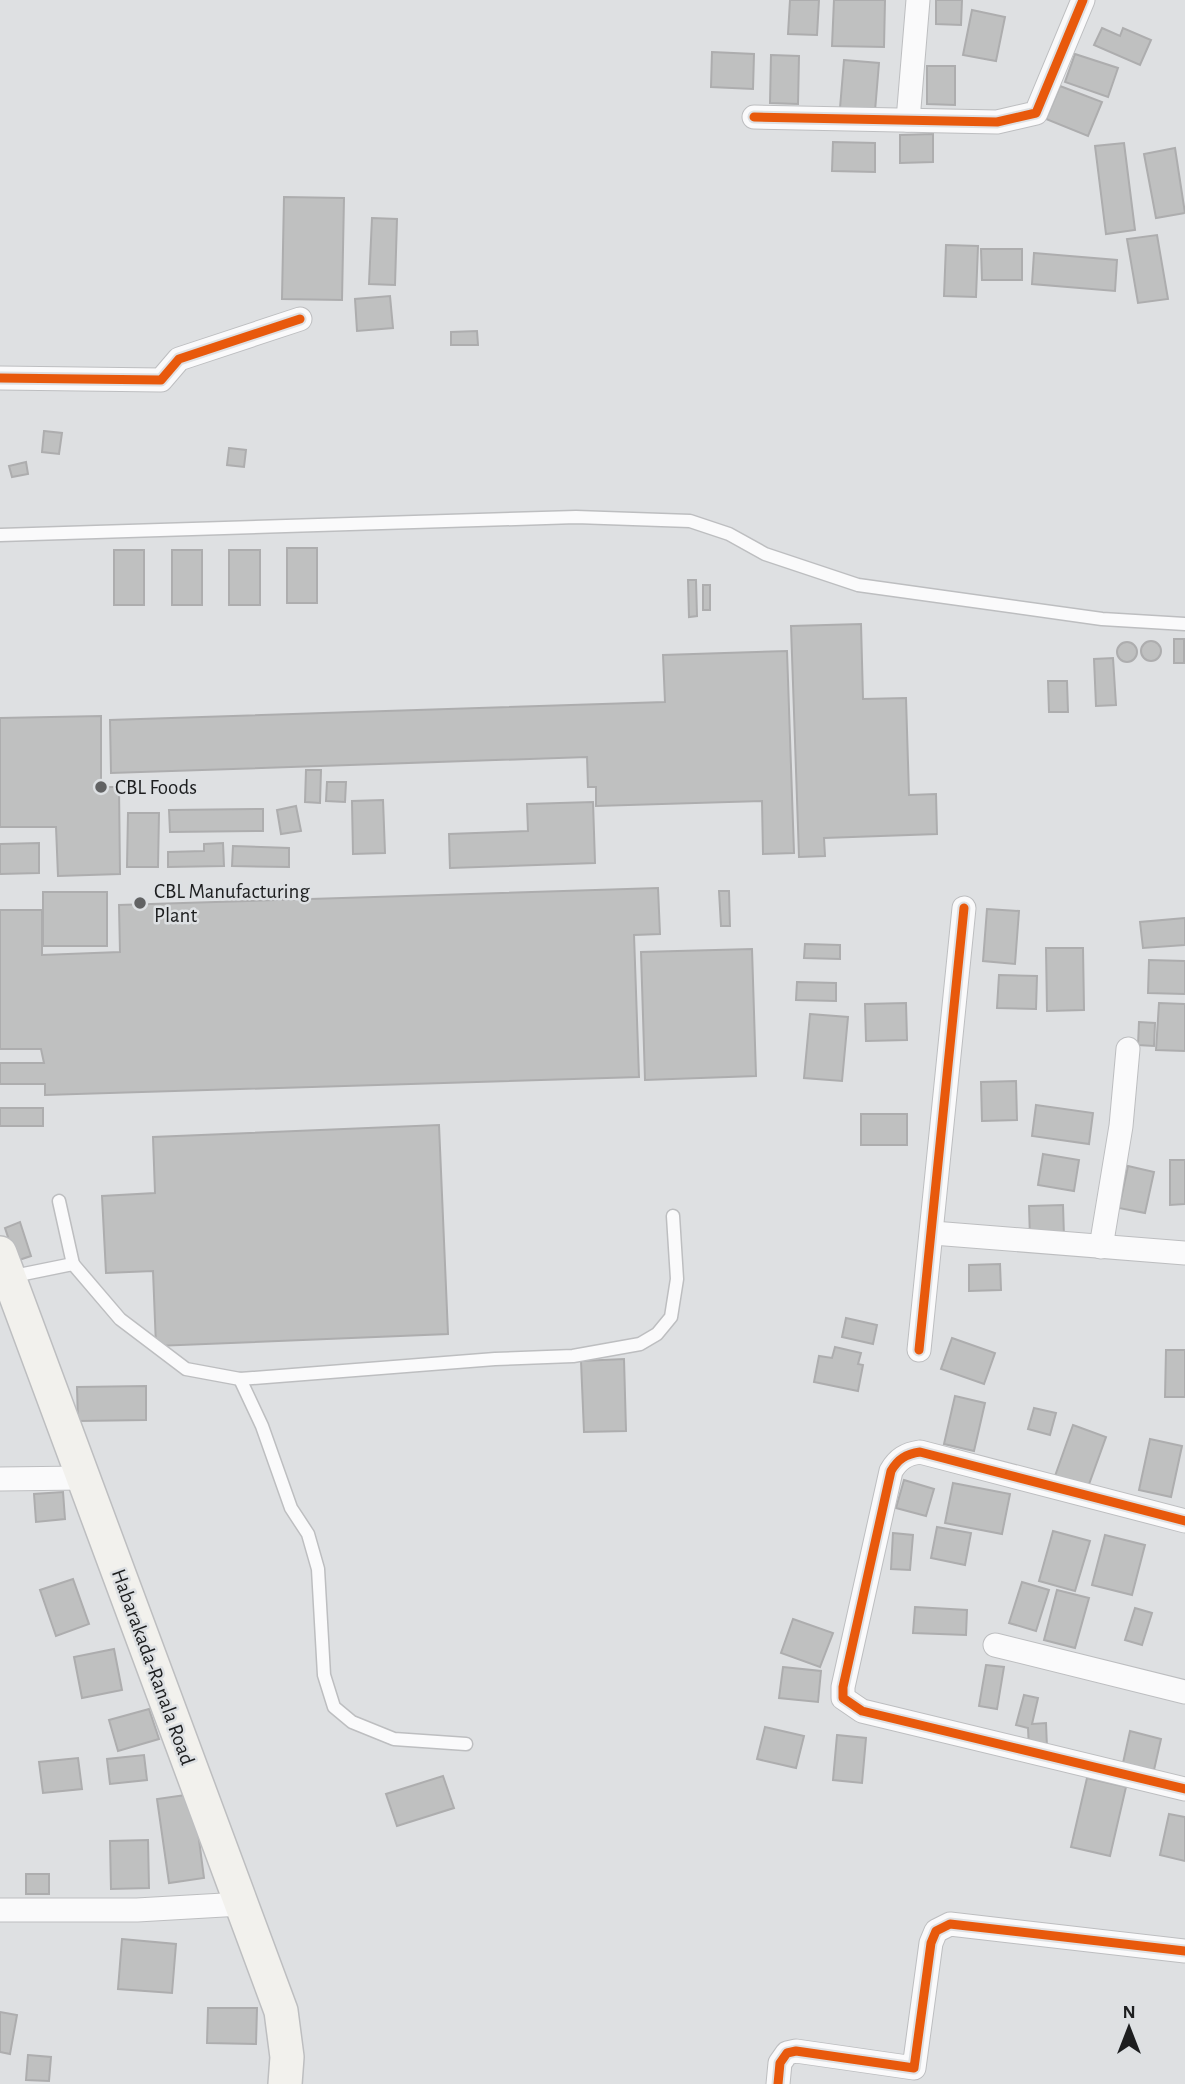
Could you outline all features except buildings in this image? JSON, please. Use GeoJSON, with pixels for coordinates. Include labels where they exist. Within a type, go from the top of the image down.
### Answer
{"type":"FeatureCollection","features":[{"type":"Feature","properties":{"kind":"main road","name":"Habarakada-Ranala Road"},"geometry":{"type":"LineString","coordinates":[[6,1279],[281,2011],[287,2057],[285,2084]]}},
{"type":"Feature","properties":{"kind":"street"},"geometry":{"type":"LineString","coordinates":[[908,120],[918,0]]}},
{"type":"Feature","properties":{"kind":"street"},"geometry":{"type":"LineString","coordinates":[[754,117],[997,122],[1035,113],[1083,0]]}},
{"type":"Feature","properties":{"kind":"street"},"geometry":{"type":"LineString","coordinates":[[0,378],[161,380],[179,359],[300,319]]}},
{"type":"Feature","properties":{"kind":"street"},"geometry":{"type":"LineString","coordinates":[[919,1350],[964,908]]}},
{"type":"Feature","properties":{"kind":"street"},"geometry":{"type":"LineString","coordinates":[[1101,1247],[1121,1126],[1128,1049]]}},
{"type":"Feature","properties":{"kind":"street"},"geometry":{"type":"LineString","coordinates":[[933,1233],[1185,1253]]}},
{"type":"Feature","properties":{"kind":"street"},"geometry":{"type":"LineString","coordinates":[[1185,1521],[920,1451],[910,1453],[897,1460],[891,1471],[843,1687],[843,1698],[862,1711],[1185,1789]]}},
{"type":"Feature","properties":{"kind":"street"},"geometry":{"type":"LineString","coordinates":[[0,1479],[83,1478]]}},
{"type":"Feature","properties":{"kind":"street"},"geometry":{"type":"LineString","coordinates":[[995,1644],[1185,1692]]}},
{"type":"Feature","properties":{"kind":"street"},"geometry":{"type":"LineString","coordinates":[[0,1910],[137,1910],[241,1904]]}},
{"type":"Feature","properties":{"kind":"street"},"geometry":{"type":"LineString","coordinates":[[778,2084],[780,2063],[787,2053],[796,2051],[913,2076],[931,1943],[936,1931],[950,1924],[1185,1951]]}},
{"type":"Feature","properties":{"kind":"lane"},"geometry":{"type":"LineString","coordinates":[[0,535],[576,517],[690,521],[729,534],[765,554],[858,585],[1102,619],[1185,624]]}},
{"type":"Feature","properties":{"kind":"lane"},"geometry":{"type":"LineString","coordinates":[[59,1201],[73,1264],[121,1319],[153,1347],[186,1369],[240,1379],[439,1363],[573,1356],[640,1344],[657,1335],[671,1317],[677,1279],[673,1216]]}},
{"type":"Feature","properties":{"kind":"lane"},"geometry":{"type":"LineString","coordinates":[[6,1279],[73,1264]]}},
{"type":"Feature","properties":{"kind":"lane"},"geometry":{"type":"LineString","coordinates":[[240,1379],[262,1426],[291,1508],[308,1534],[318,1569],[324,1675],[334,1707],[352,1722],[394,1739],[466,1744]]}},
{"type":"Feature","properties":{"kind":"cycle path"},"geometry":{"type":"LineString","coordinates":[[754,117],[997,122],[1036,113],[1083,0]]}},
{"type":"Feature","properties":{"kind":"cycle path"},"geometry":{"type":"LineString","coordinates":[[0,378],[161,380],[179,359],[300,319]]}},
{"type":"Feature","properties":{"kind":"cycle path"},"geometry":{"type":"LineString","coordinates":[[919,1350],[964,908]]}},
{"type":"Feature","properties":{"kind":"cycle path"},"geometry":{"type":"LineString","coordinates":[[1185,1521],[920,1452],[907,1456],[891,1471],[843,1687],[843,1698],[862,1711],[1185,1789]]}},
{"type":"Feature","properties":{"kind":"cycle path"},"geometry":{"type":"LineString","coordinates":[[778,2084],[780,2063],[787,2053],[796,2051],[914,2068],[931,1943],[936,1931],[950,1924],[1185,1951]]}},
{"type":"Feature","properties":{"kind":"place","name":"CBL Foods"},"geometry":{"type":"Point","coordinates":[101,787]}},
{"type":"Feature","properties":{"kind":"place","name":"CBL Manufacturing Plant"},"geometry":{"type":"Point","coordinates":[140,903]}}]}
